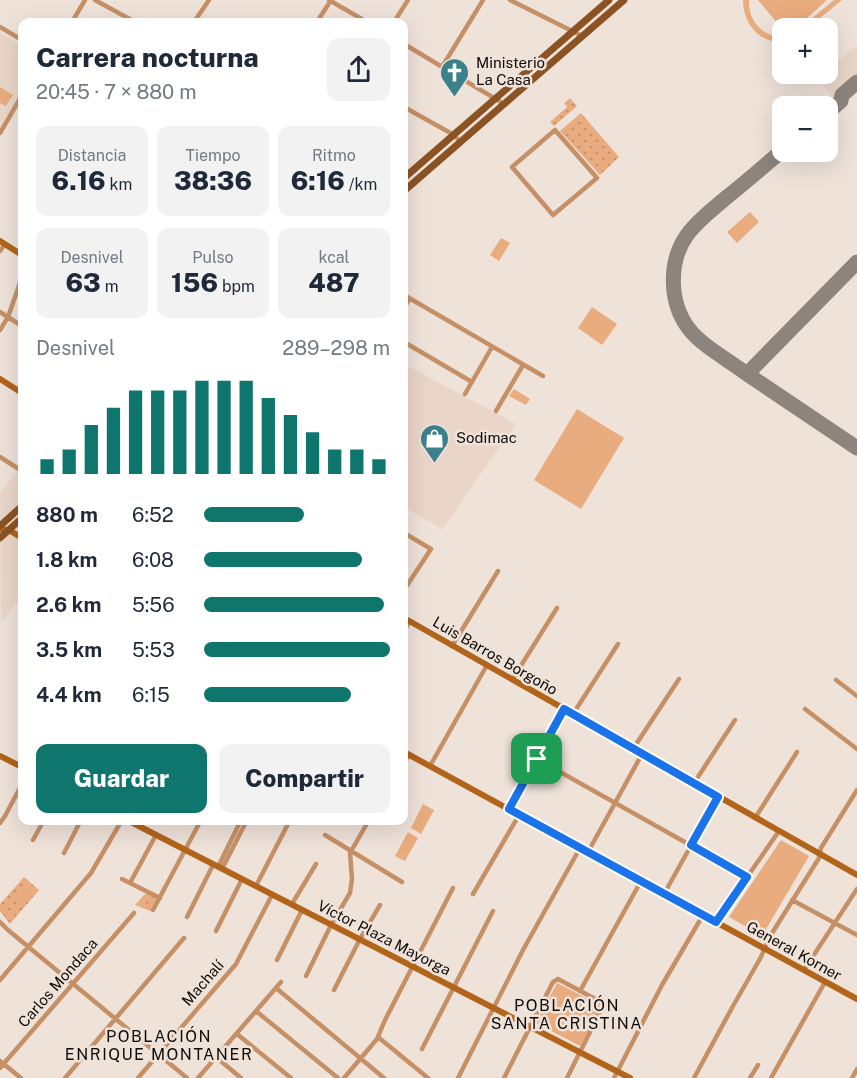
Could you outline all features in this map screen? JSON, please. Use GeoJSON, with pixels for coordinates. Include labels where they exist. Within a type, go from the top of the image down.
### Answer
{"type":"FeatureCollection","features":[{"type":"Feature","properties":{"kind":"main road"},"geometry":{"type":"LineString","coordinates":[[408,175],[609,0]]}},
{"type":"Feature","properties":{"kind":"main road"},"geometry":{"type":"LineString","coordinates":[[408,188],[624,0]]}},
{"type":"Feature","properties":{"kind":"main road"},"geometry":{"type":"LineString","coordinates":[[0,527],[18,510]]}},
{"type":"Feature","properties":{"kind":"main road"},"geometry":{"type":"LineString","coordinates":[[0,538],[18,522]]}},
{"type":"Feature","properties":{"kind":"street"},"geometry":{"type":"LineString","coordinates":[[74,18],[85,0]]}},
{"type":"Feature","properties":{"kind":"street"},"geometry":{"type":"LineString","coordinates":[[95,0],[127,18]]}},
{"type":"Feature","properties":{"kind":"street"},"geometry":{"type":"LineString","coordinates":[[197,18],[208,0]]}},
{"type":"Feature","properties":{"kind":"street"},"geometry":{"type":"LineString","coordinates":[[319,18],[330,0],[360,18]]}},
{"type":"Feature","properties":{"kind":"street"},"geometry":{"type":"LineString","coordinates":[[397,18],[408,0]]}},
{"type":"Feature","properties":{"kind":"street"},"geometry":{"type":"LineString","coordinates":[[442,67],[483,0]]}},
{"type":"Feature","properties":{"kind":"street"},"geometry":{"type":"LineString","coordinates":[[510,0],[582,36]]}},
{"type":"Feature","properties":{"kind":"street"},"geometry":{"type":"LineString","coordinates":[[0,27],[18,38]]}},
{"type":"Feature","properties":{"kind":"street"},"geometry":{"type":"LineString","coordinates":[[408,46],[505,104]]}},
{"type":"Feature","properties":{"kind":"street"},"geometry":{"type":"LineString","coordinates":[[0,133],[18,104]]}},
{"type":"Feature","properties":{"kind":"street"},"geometry":{"type":"LineString","coordinates":[[408,109],[454,135],[460,142]]}},
{"type":"Feature","properties":{"kind":"street"},"geometry":{"type":"LineString","coordinates":[[555,130],[597,178],[554,215],[512,167],[555,130]]}},
{"type":"Feature","properties":{"kind":"street"},"geometry":{"type":"LineString","coordinates":[[0,251],[2,243],[18,253]]}},
{"type":"Feature","properties":{"kind":"street"},"geometry":{"type":"LineString","coordinates":[[0,330],[8,317],[18,288]]}},
{"type":"Feature","properties":{"kind":"street"},"geometry":{"type":"LineString","coordinates":[[409,299],[543,376]]}},
{"type":"Feature","properties":{"kind":"street"},"geometry":{"type":"LineString","coordinates":[[0,312],[18,323]]}},
{"type":"Feature","properties":{"kind":"street"},"geometry":{"type":"LineString","coordinates":[[408,344],[472,382]]}},
{"type":"Feature","properties":{"kind":"street"},"geometry":{"type":"LineString","coordinates":[[465,394],[492,346]]}},
{"type":"Feature","properties":{"kind":"street"},"geometry":{"type":"LineString","coordinates":[[496,411],[523,365]]}},
{"type":"Feature","properties":{"kind":"street"},"geometry":{"type":"LineString","coordinates":[[0,379],[18,390]]}},
{"type":"Feature","properties":{"kind":"street"},"geometry":{"type":"LineString","coordinates":[[0,457],[18,468]]}},
{"type":"Feature","properties":{"kind":"street"},"geometry":{"type":"LineString","coordinates":[[0,527],[18,536]]}},
{"type":"Feature","properties":{"kind":"street"},"geometry":{"type":"LineString","coordinates":[[408,535],[431,549],[408,583]]}},
{"type":"Feature","properties":{"kind":"street"},"geometry":{"type":"LineString","coordinates":[[452,646],[498,571]]}},
{"type":"Feature","properties":{"kind":"street"},"geometry":{"type":"LineString","coordinates":[[512,680],[557,608]]}},
{"type":"Feature","properties":{"kind":"street","name":"Luis Barros Borgoño"},"geometry":{"type":"LineString","coordinates":[[410,622],[857,874]]}},
{"type":"Feature","properties":{"kind":"street"},"geometry":{"type":"LineString","coordinates":[[573,714],[618,644]]}},
{"type":"Feature","properties":{"kind":"street"},"geometry":{"type":"LineString","coordinates":[[430,766],[487,665]]}},
{"type":"Feature","properties":{"kind":"street"},"geometry":{"type":"LineString","coordinates":[[633,749],[679,679]]}},
{"type":"Feature","properties":{"kind":"street"},"geometry":{"type":"LineString","coordinates":[[836,680],[857,696]]}},
{"type":"Feature","properties":{"kind":"street"},"geometry":{"type":"LineString","coordinates":[[509,809],[564,709]]}},
{"type":"Feature","properties":{"kind":"street"},"geometry":{"type":"LineString","coordinates":[[805,709],[857,749]]}},
{"type":"Feature","properties":{"kind":"street"},"geometry":{"type":"LineString","coordinates":[[694,783],[735,720]]}},
{"type":"Feature","properties":{"kind":"street"},"geometry":{"type":"LineString","coordinates":[[755,818],[797,752]]}},
{"type":"Feature","properties":{"kind":"street","name":"General Korner"},"geometry":{"type":"LineString","coordinates":[[408,754],[857,999]]}},
{"type":"Feature","properties":{"kind":"street"},"geometry":{"type":"LineString","coordinates":[[588,852],[642,754]]}},
{"type":"Feature","properties":{"kind":"street"},"geometry":{"type":"LineString","coordinates":[[0,756],[18,765]]}},
{"type":"Feature","properties":{"kind":"street"},"geometry":{"type":"LineString","coordinates":[[537,759],[747,877]]}},
{"type":"Feature","properties":{"kind":"street"},"geometry":{"type":"LineString","coordinates":[[694,1078],[761,957],[769,938],[819,858],[821,848],[857,790]]}},
{"type":"Feature","properties":{"kind":"street"},"geometry":{"type":"LineString","coordinates":[[0,823],[18,791]]}},
{"type":"Feature","properties":{"kind":"street"},"geometry":{"type":"LineString","coordinates":[[664,894],[718,797]]}},
{"type":"Feature","properties":{"kind":"street"},"geometry":{"type":"LineString","coordinates":[[473,894],[519,814]]}},
{"type":"Feature","properties":{"kind":"street"},"geometry":{"type":"LineString","coordinates":[[33,840],[41,825]]}},
{"type":"Feature","properties":{"kind":"street"},"geometry":{"type":"LineString","coordinates":[[64,853],[78,825]]}},
{"type":"Feature","properties":{"kind":"street"},"geometry":{"type":"LineString","coordinates":[[0,980],[92,873],[121,825]]}},
{"type":"Feature","properties":{"kind":"street","name":"Víctor Plaza Mayorga"},"geometry":{"type":"LineString","coordinates":[[135,825],[580,1052],[616,1075],[630,1078]]}},
{"type":"Feature","properties":{"kind":"street"},"geometry":{"type":"LineString","coordinates":[[153,910],[198,825]]}},
{"type":"Feature","properties":{"kind":"street"},"geometry":{"type":"LineString","coordinates":[[218,867],[239,825]]}},
{"type":"Feature","properties":{"kind":"street"},"geometry":{"type":"LineString","coordinates":[[187,917],[244,825]]}},
{"type":"Feature","properties":{"kind":"street"},"geometry":{"type":"LineString","coordinates":[[256,886],[287,825]]}},
{"type":"Feature","properties":{"kind":"street"},"geometry":{"type":"LineString","coordinates":[[306,976],[331,925],[348,897],[352,879],[351,851],[366,825]]}},
{"type":"Feature","properties":{"kind":"street"},"geometry":{"type":"LineString","coordinates":[[716,922],[778,831]]}},
{"type":"Feature","properties":{"kind":"street"},"geometry":{"type":"LineString","coordinates":[[130,883],[156,835]]}},
{"type":"Feature","properties":{"kind":"street"},"geometry":{"type":"LineString","coordinates":[[325,835],[402,882]]}},
{"type":"Feature","properties":{"kind":"street"},"geometry":{"type":"LineString","coordinates":[[458,1078],[532,933],[580,848]]}},
{"type":"Feature","properties":{"kind":"street"},"geometry":{"type":"LineString","coordinates":[[292,904],[316,864]]}},
{"type":"Feature","properties":{"kind":"street"},"geometry":{"type":"LineString","coordinates":[[122,879],[160,898]]}},
{"type":"Feature","properties":{"kind":"street"},"geometry":{"type":"LineString","coordinates":[[216,931],[242,879]]}},
{"type":"Feature","properties":{"kind":"street"},"geometry":{"type":"LineString","coordinates":[[580,990],[641,881]]}},
{"type":"Feature","properties":{"kind":"street"},"geometry":{"type":"LineString","coordinates":[[344,1078],[378,1037],[453,888]]}},
{"type":"Feature","properties":{"kind":"street"},"geometry":{"type":"LineString","coordinates":[[804,970],[857,889]]}},
{"type":"Feature","properties":{"kind":"street","name":"Machalí"},"geometry":{"type":"LineString","coordinates":[[138,1078],[238,961],[272,894]]}},
{"type":"Feature","properties":{"kind":"street"},"geometry":{"type":"LineString","coordinates":[[792,900],[857,935]]}},
{"type":"Feature","properties":{"kind":"street"},"geometry":{"type":"LineString","coordinates":[[333,990],[380,905]]}},
{"type":"Feature","properties":{"kind":"street"},"geometry":{"type":"LineString","coordinates":[[277,960],[302,910]]}},
{"type":"Feature","properties":{"kind":"street"},"geometry":{"type":"LineString","coordinates":[[422,1048],[493,911]]}},
{"type":"Feature","properties":{"kind":"street","name":"Carlos Mondaca"},"geometry":{"type":"LineString","coordinates":[[1,1065],[134,913]]}},
{"type":"Feature","properties":{"kind":"street"},"geometry":{"type":"LineString","coordinates":[[616,1075],[652,1003],[702,915]]}},
{"type":"Feature","properties":{"kind":"street"},"geometry":{"type":"LineString","coordinates":[[0,922],[187,1078]]}},
{"type":"Feature","properties":{"kind":"street"},"geometry":{"type":"LineString","coordinates":[[66,1077],[184,938]]}},
{"type":"Feature","properties":{"kind":"street"},"geometry":{"type":"LineString","coordinates":[[504,1078],[556,980],[580,990],[603,1004],[567,1078]]}},
{"type":"Feature","properties":{"kind":"street"},"geometry":{"type":"LineString","coordinates":[[198,1078],[281,982]]}},
{"type":"Feature","properties":{"kind":"street"},"geometry":{"type":"LineString","coordinates":[[771,1078],[825,982]]}},
{"type":"Feature","properties":{"kind":"street"},"geometry":{"type":"LineString","coordinates":[[276,988],[384,1078]]}},
{"type":"Feature","properties":{"kind":"street"},"geometry":{"type":"LineString","coordinates":[[256,1011],[338,1078]]}},
{"type":"Feature","properties":{"kind":"street"},"geometry":{"type":"LineString","coordinates":[[237,1034],[291,1078]]}},
{"type":"Feature","properties":{"kind":"street"},"geometry":{"type":"LineString","coordinates":[[378,1037],[428,1078]]}},
{"type":"Feature","properties":{"kind":"street"},"geometry":{"type":"LineString","coordinates":[[216,1058],[241,1078]]}},
{"type":"Feature","properties":{"kind":"street"},"geometry":{"type":"LineString","coordinates":[[1,1065],[21,1078]]}},
{"type":"Feature","properties":{"kind":"street"},"geometry":{"type":"LineString","coordinates":[[751,1078],[758,1065]]}},
{"type":"Feature","properties":{"kind":"street"},"geometry":{"type":"LineString","coordinates":[[852,1078],[857,1069]]}},
{"type":"Feature","properties":{"kind":"shaded area"},"geometry":{"type":"Polygon","coordinates":[[[743,0],[749,0],[749,8],[754,21],[763,31],[772,36],[772,41],[754,30],[749,24],[743,0]]]}},
{"type":"Feature","properties":{"kind":"shaded area"},"geometry":{"type":"Polygon","coordinates":[[[758,0],[827,0],[807,18],[773,18],[758,0]]]}},
{"type":"Feature","properties":{"kind":"shaded area"},"geometry":{"type":"Polygon","coordinates":[[[834,0],[842,0],[820,18],[812,18],[834,0]]]}},
{"type":"Feature","properties":{"kind":"shaded area"},"geometry":{"type":"Polygon","coordinates":[[[0,33],[18,44],[18,97],[0,127],[0,33]]]}},
{"type":"Feature","properties":{"kind":"shaded area"},"geometry":{"type":"Polygon","coordinates":[[[857,45],[857,87],[838,103],[838,96],[831,96],[822,84],[838,84],[838,61],[857,45]]]}},
{"type":"Feature","properties":{"kind":"shaded area"},"geometry":{"type":"Polygon","coordinates":[[[0,87],[13,95],[6,106],[0,103],[0,87]]]}},
{"type":"Feature","properties":{"kind":"shaded area"},"geometry":{"type":"Polygon","coordinates":[[[570,98],[577,106],[554,126],[550,122],[567,107],[564,103],[570,98]]]}},
{"type":"Feature","properties":{"kind":"shaded area"},"geometry":{"type":"Polygon","coordinates":[[[581,113],[619,157],[600,175],[560,131],[581,113]]]}},
{"type":"Feature","properties":{"kind":"shaded area"},"geometry":{"type":"Polygon","coordinates":[[[750,212],[759,222],[737,243],[727,232],[750,212]]]}},
{"type":"Feature","properties":{"kind":"shaded area"},"geometry":{"type":"Polygon","coordinates":[[[501,238],[510,243],[499,261],[490,255],[501,238]]]}},
{"type":"Feature","properties":{"kind":"shaded area"},"geometry":{"type":"Polygon","coordinates":[[[592,307],[617,324],[602,345],[578,328],[592,307]]]}},
{"type":"Feature","properties":{"kind":"shaded area"},"geometry":{"type":"Polygon","coordinates":[[[408,366],[516,424],[442,529],[408,509],[408,366]]]}},
{"type":"Feature","properties":{"kind":"shaded area"},"geometry":{"type":"Polygon","coordinates":[[[514,389],[530,399],[526,405],[509,396],[514,389]]]}},
{"type":"Feature","properties":{"kind":"shaded area"},"geometry":{"type":"Polygon","coordinates":[[[577,409],[624,438],[581,509],[534,480],[577,409]]]}},
{"type":"Feature","properties":{"kind":"shaded area"},"geometry":{"type":"Polygon","coordinates":[[[18,470],[18,505],[16,507],[18,508],[18,601],[1,623],[0,493],[18,470]]]}},
{"type":"Feature","properties":{"kind":"shaded area"},"geometry":{"type":"Polygon","coordinates":[[[423,804],[434,810],[421,834],[411,828],[423,804]]]}},
{"type":"Feature","properties":{"kind":"shaded area"},"geometry":{"type":"Polygon","coordinates":[[[408,832],[418,838],[405,861],[395,856],[408,832]]]}},
{"type":"Feature","properties":{"kind":"shaded area"},"geometry":{"type":"Polygon","coordinates":[[[781,840],[809,856],[762,936],[729,917],[781,840]]]}},
{"type":"Feature","properties":{"kind":"shaded area"},"geometry":{"type":"Polygon","coordinates":[[[24,877],[39,890],[10,924],[0,911],[0,904],[24,877]]]}},
{"type":"Feature","properties":{"kind":"shaded area"},"geometry":{"type":"Polygon","coordinates":[[[28,885],[35,891],[23,904],[16,898],[28,885]]]}},
{"type":"Feature","properties":{"kind":"shaded area"},"geometry":{"type":"Polygon","coordinates":[[[146,893],[157,898],[150,911],[135,905],[146,893]]]}},
{"type":"Feature","properties":{"kind":"shaded area"},"geometry":{"type":"Polygon","coordinates":[[[557,983],[602,1006],[580,1046],[536,1023],[557,983]]]}},
{"type":"Feature","properties":{"kind":"taxiway"},"geometry":{"type":"LineString","coordinates":[[838,104],[842,95],[857,82]]}},
{"type":"Feature","properties":{"kind":"taxiway"},"geometry":{"type":"LineString","coordinates":[[747,374],[709,347],[689,329],[678,307],[673,282],[674,270],[681,246],[696,224],[772,159]]}},
{"type":"Feature","properties":{"kind":"taxiway"},"geometry":{"type":"LineString","coordinates":[[857,262],[747,374],[857,448]]}},
{"type":"Feature","properties":{"kind":"place","name":"Ministerio La Casa"},"geometry":{"type":"Point","coordinates":[455,98]}},
{"type":"Feature","properties":{"kind":"place","name":"Sodimac"},"geometry":{"type":"Point","coordinates":[435,464]}},
{"type":"Feature","properties":{"kind":"district","name":"POBLACIÓN SANTA CRISTINA"},"geometry":{"type":"Point","coordinates":[567,1014]}},
{"type":"Feature","properties":{"kind":"district","name":"POBLACIÓN ENRIQUE MONTANER"},"geometry":{"type":"Point","coordinates":[159,1045]}},
{"type":"Feature","properties":{"kind":"route"},"geometry":{"type":"LineString","coordinates":[[564,709],[718,797],[691,845],[747,877],[716,922],[509,809],[537,759],[564,709]]}}]}
